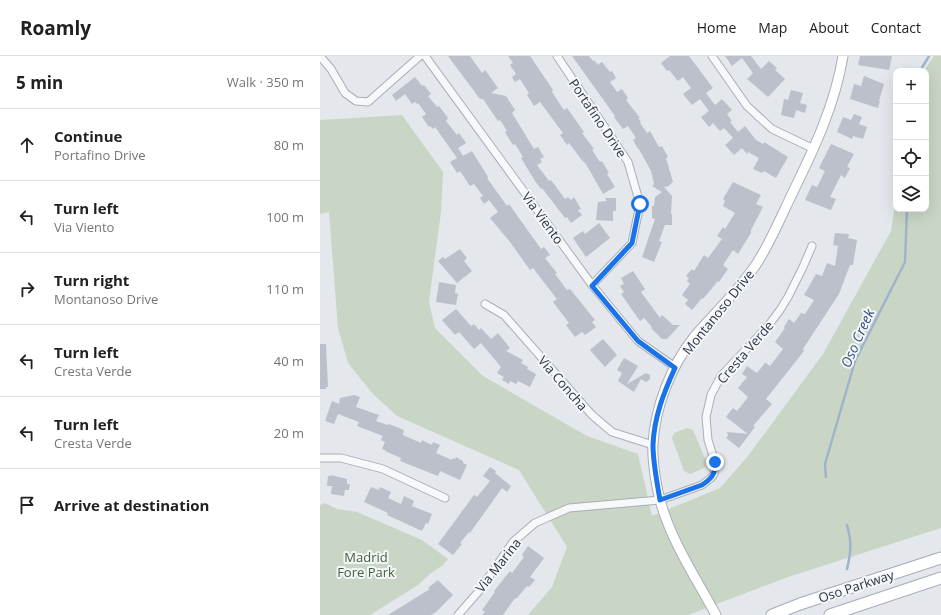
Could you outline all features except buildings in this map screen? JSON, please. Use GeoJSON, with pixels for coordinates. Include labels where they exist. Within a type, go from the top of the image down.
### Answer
{"type":"FeatureCollection","features":[{"type":"Feature","properties":{"kind":"main road","name":"Oso Parkway"},"geometry":{"type":"LineString","coordinates":[[772,615],[800,604],[941,558]]}},
{"type":"Feature","properties":{"kind":"main road","name":"Oso Parkway"},"geometry":{"type":"LineString","coordinates":[[830,615],[941,578]]}},
{"type":"Feature","properties":{"kind":"street"},"geometry":{"type":"LineString","coordinates":[[320,56],[331,69],[345,93],[356,101],[368,102],[420,56]]}},
{"type":"Feature","properties":{"kind":"street","name":"Via Viento"},"geometry":{"type":"LineString","coordinates":[[425,56],[592,286],[638,341],[675,368]]}},
{"type":"Feature","properties":{"kind":"street","name":"Portafino Drive"},"geometry":{"type":"LineString","coordinates":[[556,56],[628,162],[640,204],[632,243],[592,286]]}},
{"type":"Feature","properties":{"kind":"street"},"geometry":{"type":"LineString","coordinates":[[712,56],[747,106],[772,129],[814,149]]}},
{"type":"Feature","properties":{"kind":"street","name":"Montanoso Drive"},"geometry":{"type":"LineString","coordinates":[[716,615],[681,550],[668,523],[660,500],[656,479],[653,445],[658,412],[665,390],[675,368],[694,338],[738,291],[770,242],[814,149],[830,109],[843,56]]}},
{"type":"Feature","properties":{"kind":"street","name":"Cresta Verde"},"geometry":{"type":"LineString","coordinates":[[660,500],[702,485],[714,474],[715,462],[710,450],[706,429],[706,417],[711,394],[721,376],[768,326],[780,310],[788,297],[812,246]]}},
{"type":"Feature","properties":{"kind":"street","name":"Via Concha"},"geometry":{"type":"LineString","coordinates":[[485,304],[504,315],[592,415],[612,432],[653,445]]}},
{"type":"Feature","properties":{"kind":"street"},"geometry":{"type":"LineString","coordinates":[[320,458],[341,458],[383,469],[445,498]]}},
{"type":"Feature","properties":{"kind":"street","name":"Via Marina"},"geometry":{"type":"LineString","coordinates":[[458,615],[479,591],[513,542],[535,523],[569,508],[660,500]]}},
{"type":"Feature","properties":{"kind":"green space"},"geometry":{"type":"Polygon","coordinates":[[[934,56],[941,56],[941,528],[788,577],[688,615],[528,615],[552,587],[567,547],[519,470],[397,416],[372,393],[348,363],[338,328],[329,212],[320,214],[320,120],[402,115],[443,172],[441,212],[429,302],[435,328],[483,376],[587,436],[638,454],[652,516],[720,488],[748,456],[823,354],[891,231],[894,212],[929,212],[929,68],[926,68],[934,56]]]}},
{"type":"Feature","properties":{"kind":"green space"},"geometry":{"type":"Polygon","coordinates":[[[687,428],[693,430],[707,463],[704,468],[690,474],[684,471],[672,438],[674,433],[687,428]]]}},
{"type":"Feature","properties":{"kind":"green space","name":"Madrid Fore Park"},"geometry":{"type":"Polygon","coordinates":[[[325,503],[337,509],[357,512],[422,540],[448,559],[443,565],[431,573],[418,585],[370,615],[320,615],[320,505],[325,503]]]}},
{"type":"Feature","properties":{"kind":"waterway","name":"Oso Creek"},"geometry":{"type":"LineString","coordinates":[[922,68],[929,56]]}},
{"type":"Feature","properties":{"kind":"waterway","name":"Oso Creek"},"geometry":{"type":"LineString","coordinates":[[826,477],[825,464],[855,361],[905,262],[907,212]]}},
{"type":"Feature","properties":{"kind":"waterway","name":"Oso Creek"},"geometry":{"type":"LineString","coordinates":[[847,525],[850,537],[850,547],[847,569]]}},
{"type":"Feature","properties":{"kind":"route"},"geometry":{"type":"LineString","coordinates":[[640,204],[632,243],[592,286],[638,341],[675,368],[665,390],[658,412],[653,445],[656,479],[660,500],[702,485],[708,481],[714,474],[716,468],[715,462]]}}]}
